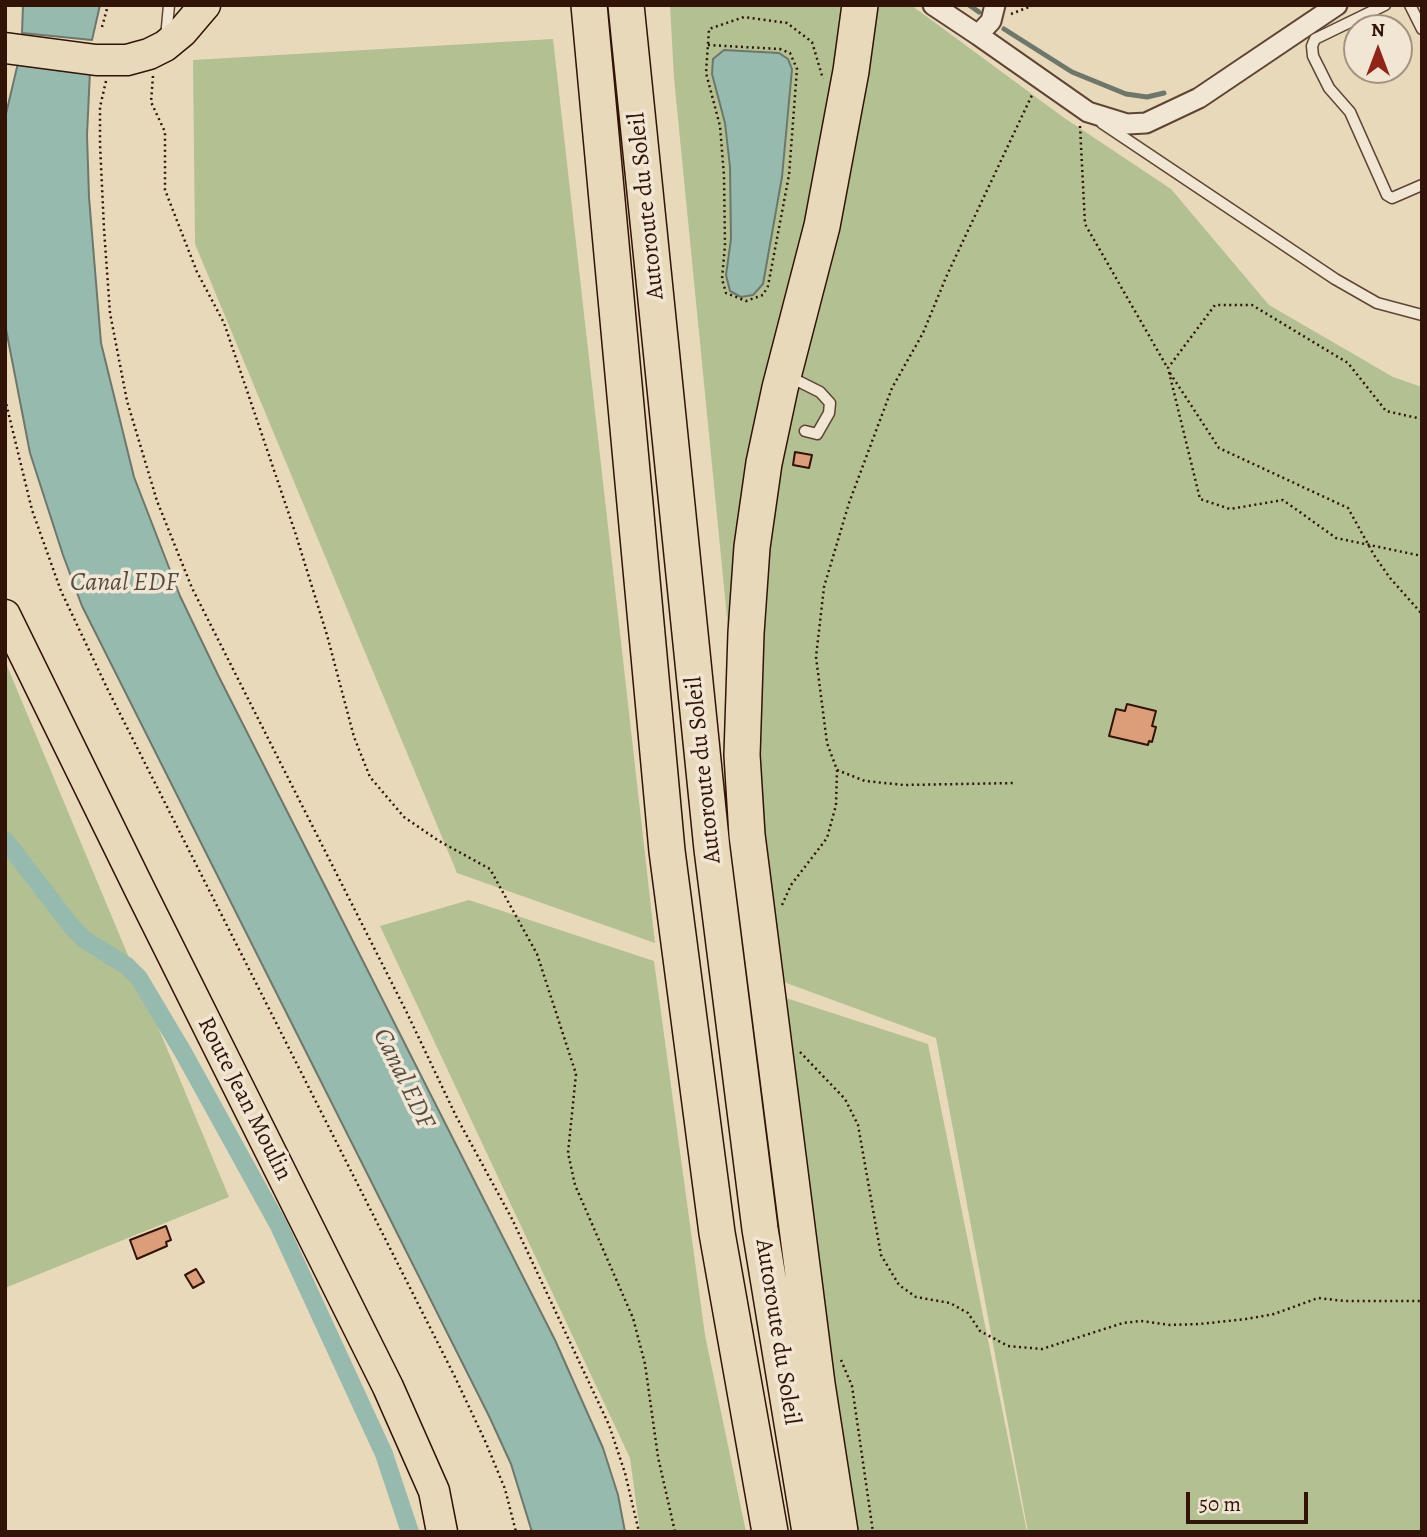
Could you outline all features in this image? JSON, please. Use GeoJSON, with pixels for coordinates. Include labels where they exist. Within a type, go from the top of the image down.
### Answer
{"type":"FeatureCollection","features":[{"type":"Feature","properties":{"kind":"highway","name":"Autoroute du Soleil"},"geometry":{"type":"LineString","coordinates":[[589,5],[667,851],[717,1233],[770,1532]]}},
{"type":"Feature","properties":{"kind":"highway","name":"Autoroute du Soleil"},"geometry":{"type":"LineString","coordinates":[[626,5],[713,863],[760,1229],[810,1532]]}},
{"type":"Feature","properties":{"kind":"highway"},"geometry":{"type":"LineString","coordinates":[[840,1532],[817,1384],[747,835],[742,755],[752,547],[764,463],[822,226],[860,5]]}},
{"type":"Feature","properties":{"kind":"main road"},"geometry":{"type":"LineString","coordinates":[[11,49],[113,60],[165,46],[183,32],[205,5]]}},
{"type":"Feature","properties":{"kind":"main road","name":"Route Jean Moulin"},"geometry":{"type":"LineString","coordinates":[[5,596],[31,672]]}},
{"type":"Feature","properties":{"kind":"main road","name":"Route Jean Moulin"},"geometry":{"type":"LineString","coordinates":[[5,615],[388,1387],[434,1491],[442,1532]]}},
{"type":"Feature","properties":{"kind":"street"},"geometry":{"type":"LineString","coordinates":[[933,5],[1088,112],[1127,124],[1146,123],[1163,117],[1199,98],[1337,5]]}},
{"type":"Feature","properties":{"kind":"street"},"geometry":{"type":"LineString","coordinates":[[978,35],[991,21],[995,5]]}},
{"type":"Feature","properties":{"kind":"lane"},"geometry":{"type":"LineString","coordinates":[[165,46],[169,5]]}},
{"type":"Feature","properties":{"kind":"lane"},"geometry":{"type":"LineString","coordinates":[[1385,5],[1315,39],[1312,46],[1313,56],[1329,88],[1350,112],[1387,195],[1392,198],[1422,185]]}},
{"type":"Feature","properties":{"kind":"lane"},"geometry":{"type":"LineString","coordinates":[[1410,5],[1422,29]]}},
{"type":"Feature","properties":{"kind":"lane"},"geometry":{"type":"LineString","coordinates":[[1088,112],[1335,279],[1377,303],[1422,315]]}},
{"type":"Feature","properties":{"kind":"lane"},"geometry":{"type":"LineString","coordinates":[[784,374],[820,392],[830,403],[829,413],[817,433],[805,431]]}},
{"type":"Feature","properties":{"kind":"path"},"geometry":{"type":"LineString","coordinates":[[102,27],[108,5]]}},
{"type":"Feature","properties":{"kind":"path"},"geometry":{"type":"LineString","coordinates":[[708,45],[780,50],[790,53],[797,69],[789,174],[768,286],[763,295],[746,301],[726,292],[722,279],[725,245],[724,176],[720,126],[706,73],[709,29],[744,18],[787,23],[812,42],[823,80],[847,91]]}},
{"type":"Feature","properties":{"kind":"path"},"geometry":{"type":"LineString","coordinates":[[639,1532],[625,1474],[598,1400],[512,1219],[478,1160],[407,1013],[213,631],[192,588],[158,500],[127,401],[110,313],[103,229],[100,107],[113,60],[153,73],[150,102],[165,132],[165,190],[197,272],[224,323],[295,532],[327,635],[354,737],[370,777],[404,817],[439,841],[490,869],[537,954],[576,1074],[568,1153],[575,1185],[634,1318],[645,1364],[657,1457],[675,1532]]}},
{"type":"Feature","properties":{"kind":"path"},"geometry":{"type":"LineString","coordinates":[[779,913],[791,885],[827,838],[836,805],[837,770],[827,743],[816,657],[824,587],[849,503],[892,388],[923,333],[947,275],[1039,80]]}},
{"type":"Feature","properties":{"kind":"path"},"geometry":{"type":"LineString","coordinates":[[1088,112],[1080,122],[1084,224],[1187,401],[1219,448],[1348,508],[1390,578],[1422,614]]}},
{"type":"Feature","properties":{"kind":"path"},"geometry":{"type":"LineString","coordinates":[[1168,368],[1215,305],[1252,305],[1348,363],[1386,411],[1422,419]]}},
{"type":"Feature","properties":{"kind":"path"},"geometry":{"type":"LineString","coordinates":[[1168,368],[1200,499],[1230,509],[1283,500],[1336,538],[1422,556]]}},
{"type":"Feature","properties":{"kind":"path"},"geometry":{"type":"LineString","coordinates":[[5,399],[32,510],[61,591],[107,688],[454,1375],[505,1489],[516,1532]]}},
{"type":"Feature","properties":{"kind":"path"},"geometry":{"type":"LineString","coordinates":[[837,770],[865,781],[904,785],[1016,783]]}},
{"type":"Feature","properties":{"kind":"path"},"geometry":{"type":"LineString","coordinates":[[794,1046],[845,1099],[858,1125],[881,1255],[899,1285],[916,1297],[950,1303],[968,1313],[980,1331],[1008,1346],[1042,1349],[1123,1323],[1141,1321],[1170,1325],[1246,1319],[1274,1314],[1318,1298],[1345,1301],[1422,1301]]}},
{"type":"Feature","properties":{"kind":"green space"},"geometry":{"type":"Polygon","coordinates":[[[670,5],[911,5],[1063,117],[1171,189],[1269,305],[1393,377],[1422,387],[1422,1532],[1028,1532],[936,1038],[762,974],[674,78],[670,5]]]}},
{"type":"Feature","properties":{"kind":"green space"},"geometry":{"type":"Polygon","coordinates":[[[553,39],[655,943],[457,873],[195,244],[193,60],[553,39]]]}},
{"type":"Feature","properties":{"kind":"green space"},"geometry":{"type":"Polygon","coordinates":[[[5,661],[229,1197],[5,1288],[5,661]]]}},
{"type":"Feature","properties":{"kind":"green space"},"geometry":{"type":"Polygon","coordinates":[[[469,900],[654,961],[705,1335],[746,1532],[640,1532],[630,1458],[380,926],[469,900]]]}},
{"type":"Feature","properties":{"kind":"green space"},"geometry":{"type":"Polygon","coordinates":[[[752,987],[928,1044],[1027,1532],[846,1532],[752,987]]]}},
{"type":"Feature","properties":{"kind":"water"},"geometry":{"type":"Polygon","coordinates":[[[23,5],[100,5],[92,40],[22,33],[23,5]]]}},
{"type":"Feature","properties":{"kind":"water"},"geometry":{"type":"Polygon","coordinates":[[[724,50],[779,53],[788,59],[792,69],[782,177],[763,284],[753,295],[741,297],[730,291],[726,275],[731,239],[730,167],[725,123],[712,74],[713,59],[724,50]]]}},
{"type":"Feature","properties":{"kind":"water","name":"Canal EDF"},"geometry":{"type":"Polygon","coordinates":[[[18,63],[90,71],[87,135],[89,197],[101,343],[134,477],[180,596],[219,677],[555,1340],[603,1448],[618,1495],[625,1532],[532,1532],[511,1464],[489,1416],[82,606],[30,453],[5,324],[5,118],[18,63]]]}},
{"type":"Feature","properties":{"kind":"building"},"geometry":{"type":"Polygon","coordinates":[[[795,452],[812,455],[809,468],[793,465],[795,452]]]}},
{"type":"Feature","properties":{"kind":"building"},"geometry":{"type":"Polygon","coordinates":[[[1127,704],[1156,711],[1152,726],[1156,727],[1152,742],[1149,741],[1148,745],[1109,736],[1116,709],[1125,711],[1127,704]]]}},
{"type":"Feature","properties":{"kind":"building"},"geometry":{"type":"Polygon","coordinates":[[[166,1226],[171,1240],[166,1242],[167,1246],[137,1259],[130,1240],[166,1226]]]}},
{"type":"Feature","properties":{"kind":"building"},"geometry":{"type":"Polygon","coordinates":[[[196,1269],[204,1282],[193,1288],[185,1275],[196,1269]]]}},
{"type":"Feature","properties":{"kind":"waterway"},"geometry":{"type":"LineString","coordinates":[[969,5],[979,12]]}},
{"type":"Feature","properties":{"kind":"waterway"},"geometry":{"type":"LineString","coordinates":[[1004,29],[1072,72],[1126,94],[1147,97],[1164,93]]}},
{"type":"Feature","properties":{"kind":"waterway"},"geometry":{"type":"LineString","coordinates":[[5,840],[72,927],[85,940],[127,966],[139,978],[183,1052],[279,1226],[384,1454],[410,1532]]}}]}
